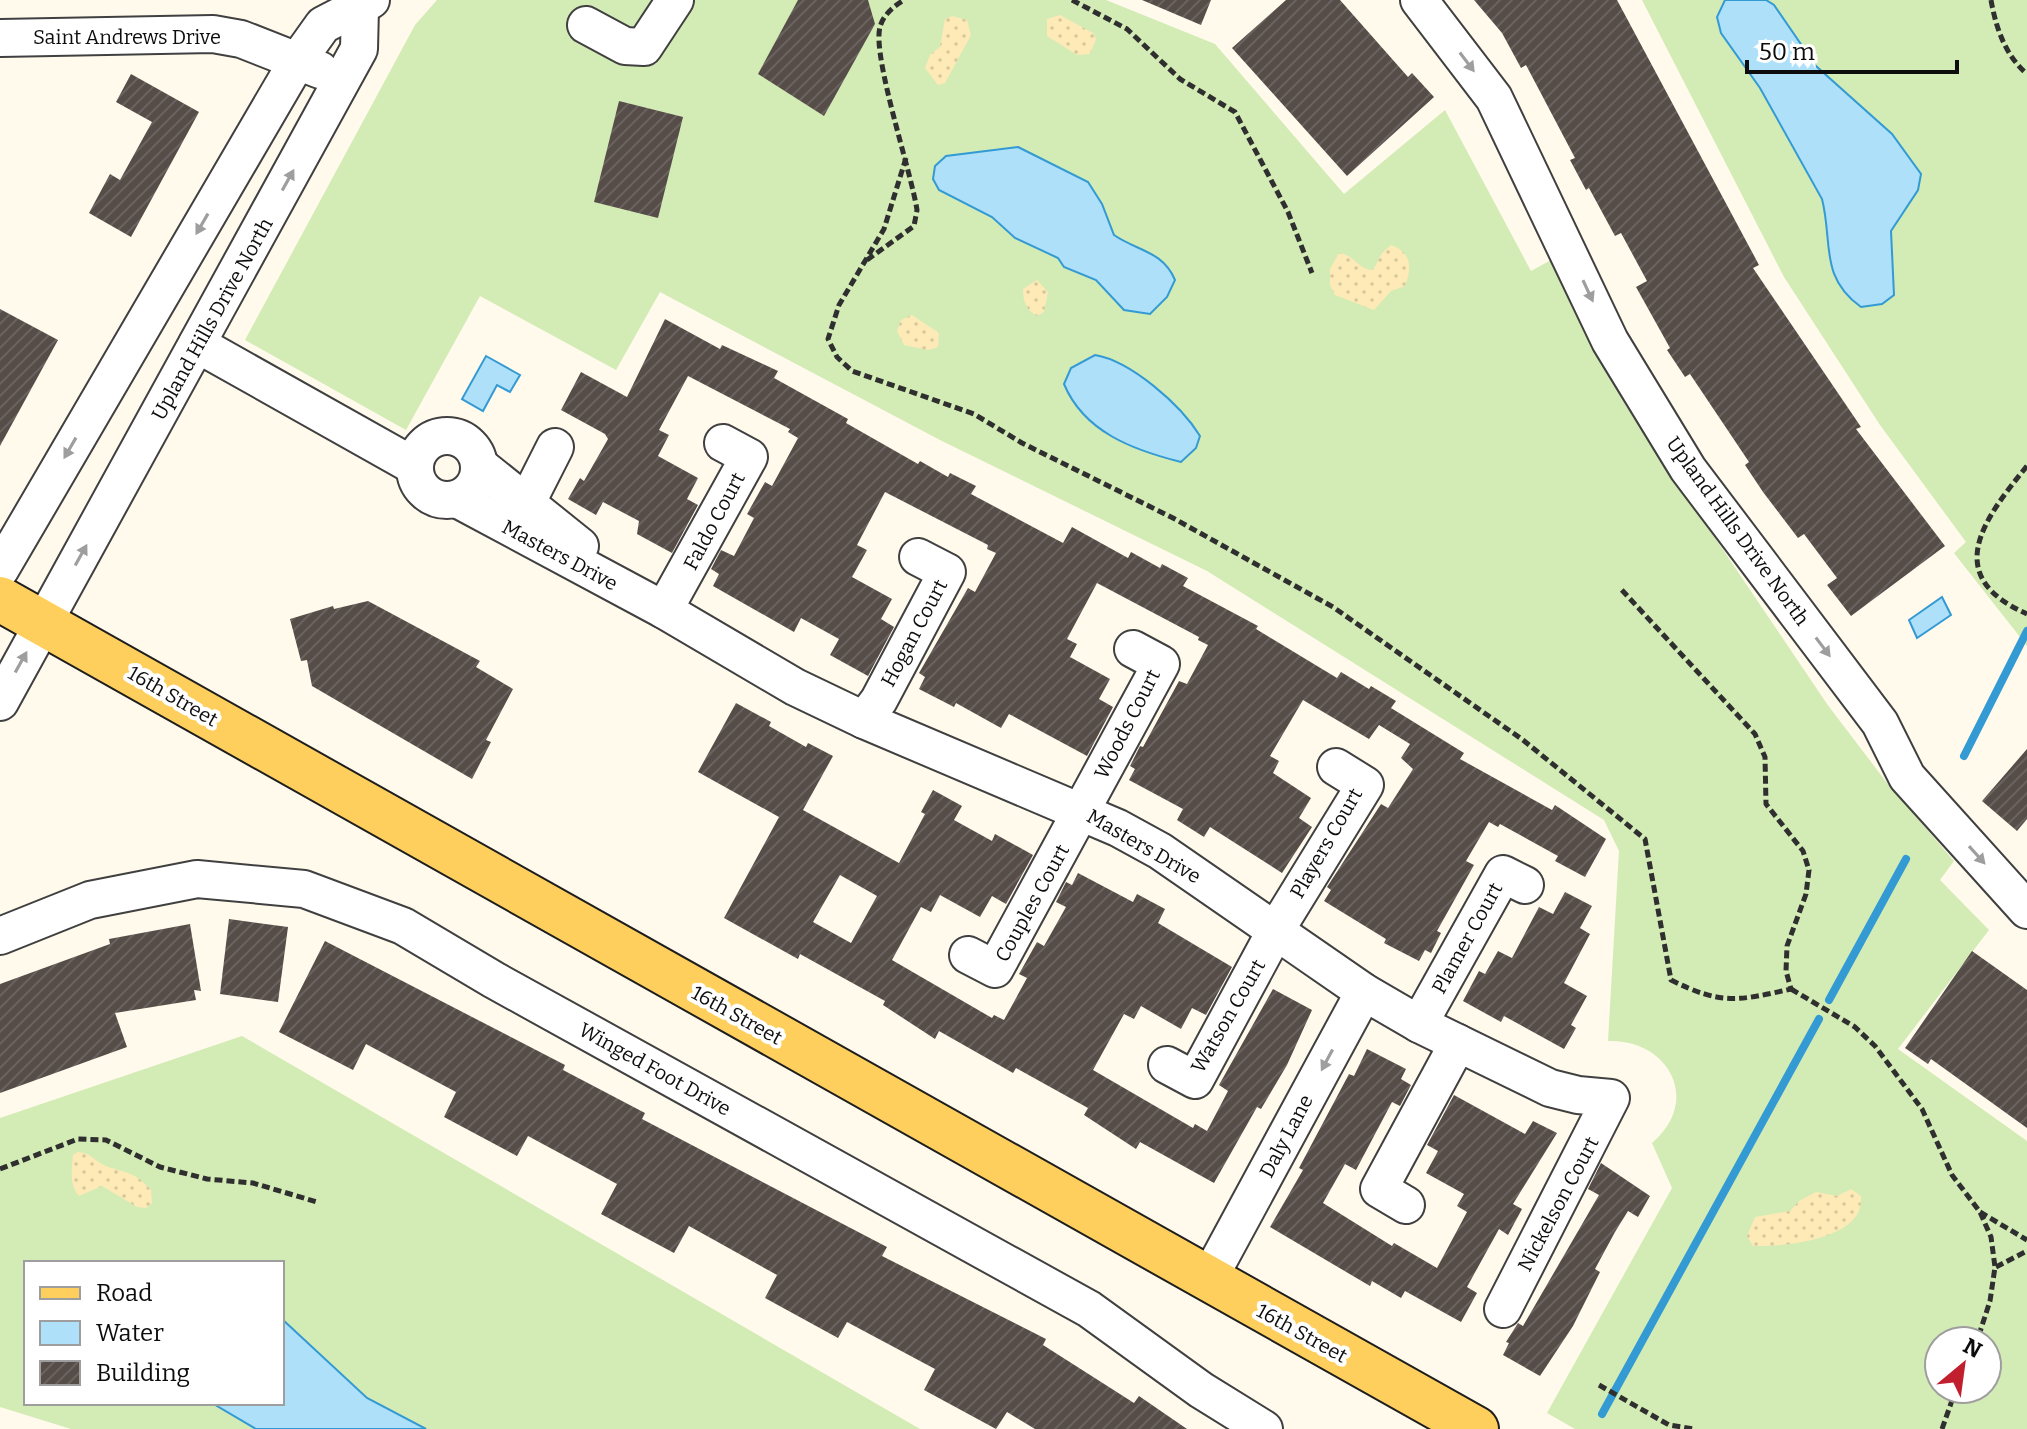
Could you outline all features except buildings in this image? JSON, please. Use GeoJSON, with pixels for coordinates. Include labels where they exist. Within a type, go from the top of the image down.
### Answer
{"type":"FeatureCollection","features":[{"type":"Feature","properties":{"kind":"main road","name":"16th Street"},"geometry":{"type":"LineString","coordinates":[[0,599],[1476,1429]]}},
{"type":"Feature","properties":{"kind":"street"},"geometry":{"type":"LineString","coordinates":[[586,25],[625,46],[644,47],[675,0]]}},
{"type":"Feature","properties":{"kind":"street","name":"Upland Hills Drive North"},"geometry":{"type":"LineString","coordinates":[[1419,0],[1494,98],[1610,341],[1688,469],[1880,723],[1907,777],[2027,910]]}},
{"type":"Feature","properties":{"kind":"street","name":"Upland Hills Drive North"},"geometry":{"type":"LineString","coordinates":[[0,570],[298,60],[323,25],[366,4]]}},
{"type":"Feature","properties":{"kind":"street","name":"Upland Hills Drive North"},"geometry":{"type":"LineString","coordinates":[[0,702],[343,80],[359,49],[366,4]]}},
{"type":"Feature","properties":{"kind":"street","name":"Saint Andrews Drive"},"geometry":{"type":"LineString","coordinates":[[0,38],[213,34],[241,39],[343,80]]}},
{"type":"Feature","properties":{"kind":"street"},"geometry":{"type":"LineString","coordinates":[[197,344],[414,466]]}},
{"type":"Feature","properties":{"kind":"street","name":"Masters Drive"},"geometry":{"type":"LineString","coordinates":[[519,517],[479,465],[470,445],[462,439],[440,436],[422,447],[414,466],[415,477],[427,494],[436,499],[457,499],[519,517],[664,610],[795,687],[864,720],[1082,809],[1160,851],[1277,928],[1364,992],[1419,1024],[1550,1088],[1611,1098]]}},
{"type":"Feature","properties":{"kind":"street","name":"Faldo Court"},"geometry":{"type":"LineString","coordinates":[[664,610],[749,457],[723,443]]}},
{"type":"Feature","properties":{"kind":"street"},"geometry":{"type":"LineString","coordinates":[[519,517],[555,447]]}},
{"type":"Feature","properties":{"kind":"street"},"geometry":{"type":"LineString","coordinates":[[457,499],[474,486],[479,465]]}},
{"type":"Feature","properties":{"kind":"street","name":"Hogan Court"},"geometry":{"type":"LineString","coordinates":[[864,720],[879,700],[947,572],[918,557]]}},
{"type":"Feature","properties":{"kind":"street","name":"Woods Court"},"geometry":{"type":"LineString","coordinates":[[1082,809],[1161,664],[1133,649]]}},
{"type":"Feature","properties":{"kind":"street","name":"Players Court"},"geometry":{"type":"LineString","coordinates":[[1277,928],[1365,785],[1336,767]]}},
{"type":"Feature","properties":{"kind":"street","name":"Couples Court"},"geometry":{"type":"LineString","coordinates":[[968,955],[995,969],[1082,809]]}},
{"type":"Feature","properties":{"kind":"street","name":"Plamer Court"},"geometry":{"type":"LineString","coordinates":[[1419,1024],[1503,874],[1525,885]]}},
{"type":"Feature","properties":{"kind":"street","name":"Winged Foot Drive"},"geometry":{"type":"LineString","coordinates":[[0,936],[90,900],[197,879],[304,889],[403,926],[494,980],[1089,1309],[1201,1390],[1264,1429]]}},
{"type":"Feature","properties":{"kind":"street","name":"Watson Court"},"geometry":{"type":"LineString","coordinates":[[1167,1065],[1195,1080],[1277,928]]}},
{"type":"Feature","properties":{"kind":"street","name":"Daly Lane"},"geometry":{"type":"LineString","coordinates":[[1208,1280],[1364,992]]}},
{"type":"Feature","properties":{"kind":"street"},"geometry":{"type":"LineString","coordinates":[[1406,1205],[1379,1189],[1458,1043]]}},
{"type":"Feature","properties":{"kind":"street","name":"Nickelson Court"},"geometry":{"type":"LineString","coordinates":[[1503,1309],[1611,1098]]}},
{"type":"Feature","properties":{"kind":"path"},"geometry":{"type":"LineString","coordinates":[[865,261],[914,226],[917,210],[881,58],[880,27],[893,6],[904,0]]}},
{"type":"Feature","properties":{"kind":"path"},"geometry":{"type":"LineString","coordinates":[[1072,0],[1127,29],[1180,79],[1235,112],[1288,212],[1312,273]]}},
{"type":"Feature","properties":{"kind":"path"},"geometry":{"type":"LineString","coordinates":[[1991,0],[2002,40],[2014,63],[2027,74]]}},
{"type":"Feature","properties":{"kind":"path"},"geometry":{"type":"LineString","coordinates":[[906,158],[884,229],[839,305],[828,339],[837,357],[852,371],[974,414],[1022,443],[1173,518],[1333,607],[1523,740],[1645,839],[1671,980],[1706,997],[1735,1000],[1791,989],[1855,1027],[1875,1046],[1922,1109],[1952,1175],[1980,1212],[1991,1237],[1995,1267],[1990,1301],[1982,1325]]}},
{"type":"Feature","properties":{"kind":"path"},"geometry":{"type":"LineString","coordinates":[[2027,466],[1986,522],[1977,556],[1979,579],[1988,591],[2027,614]]}},
{"type":"Feature","properties":{"kind":"path"},"geometry":{"type":"LineString","coordinates":[[1620,588],[1755,734],[1765,757],[1766,804],[1803,851],[1809,870],[1806,894],[1787,946],[1786,971],[1791,989]]}},
{"type":"Feature","properties":{"kind":"path"},"geometry":{"type":"LineString","coordinates":[[0,1169],[78,1139],[106,1140],[160,1167],[207,1179],[253,1183],[317,1202]]}},
{"type":"Feature","properties":{"kind":"path"},"geometry":{"type":"LineString","coordinates":[[1980,1212],[2027,1240]]}},
{"type":"Feature","properties":{"kind":"path"},"geometry":{"type":"LineString","coordinates":[[1995,1267],[2027,1251]]}},
{"type":"Feature","properties":{"kind":"path"},"geometry":{"type":"LineString","coordinates":[[1599,1385],[1669,1425],[1694,1429]]}},
{"type":"Feature","properties":{"kind":"path"},"geometry":{"type":"LineString","coordinates":[[1942,1429],[1950,1405]]}},
{"type":"Feature","properties":{"kind":"green space"},"geometry":{"type":"Polygon","coordinates":[[[437,0],[1106,0],[1215,44],[1344,194],[1445,110],[1531,271],[1551,260],[1626,406],[1827,704],[1887,783],[1954,861],[1940,880],[1989,930],[1898,1049],[2027,1141],[2027,1429],[1575,1429],[1547,1413],[1672,1188],[1652,1143],[1667,1126],[1675,1109],[1676,1092],[1672,1076],[1662,1061],[1648,1050],[1629,1043],[1608,1041],[1619,851],[1604,820],[1207,571],[940,440],[660,292],[616,370],[480,296],[406,430],[245,340],[415,25],[437,0]]]}},
{"type":"Feature","properties":{"kind":"green space"},"geometry":{"type":"Polygon","coordinates":[[[1642,0],[2027,0],[2027,646],[1954,553],[1966,542],[1880,425],[1784,277],[1642,0]]]}},
{"type":"Feature","properties":{"kind":"green space"},"geometry":{"type":"Polygon","coordinates":[[[242,1036],[920,1429],[71,1429],[0,1407],[0,1118],[242,1036]]]}},
{"type":"Feature","properties":{"kind":"sand"},"geometry":{"type":"Polygon","coordinates":[[[1060,15],[1093,33],[1096,39],[1090,54],[1077,55],[1047,36],[1047,19],[1060,15]]]}},
{"type":"Feature","properties":{"kind":"sand"},"geometry":{"type":"Polygon","coordinates":[[[952,16],[967,20],[971,35],[945,83],[938,85],[925,68],[930,55],[940,47],[945,19],[952,16]]]}},
{"type":"Feature","properties":{"kind":"sand"},"geometry":{"type":"Polygon","coordinates":[[[1391,245],[1407,256],[1409,273],[1405,286],[1391,291],[1374,310],[1335,295],[1330,285],[1330,269],[1339,253],[1373,270],[1382,253],[1391,245]]]}},
{"type":"Feature","properties":{"kind":"sand"},"geometry":{"type":"Polygon","coordinates":[[[1037,280],[1048,292],[1044,312],[1037,316],[1026,305],[1023,289],[1037,280]]]}},
{"type":"Feature","properties":{"kind":"sand"},"geometry":{"type":"Polygon","coordinates":[[[912,315],[939,333],[938,347],[928,350],[904,345],[897,331],[901,320],[912,315]]]}},
{"type":"Feature","properties":{"kind":"sand"},"geometry":{"type":"Polygon","coordinates":[[[78,1152],[140,1179],[151,1190],[152,1203],[146,1208],[137,1207],[102,1186],[79,1196],[72,1177],[73,1155],[78,1152]]]}},
{"type":"Feature","properties":{"kind":"sand"},"geometry":{"type":"Polygon","coordinates":[[[1851,1189],[1861,1196],[1859,1211],[1851,1222],[1837,1231],[1803,1242],[1767,1246],[1753,1246],[1747,1236],[1755,1217],[1790,1211],[1799,1201],[1816,1192],[1837,1196],[1851,1189]]]}},
{"type":"Feature","properties":{"kind":"water"},"geometry":{"type":"Polygon","coordinates":[[[1725,0],[1766,0],[1774,5],[1816,66],[1892,134],[1921,174],[1918,190],[1891,231],[1894,295],[1882,304],[1861,307],[1839,284],[1830,258],[1822,199],[1760,88],[1721,33],[1717,17],[1725,0]]]}},
{"type":"Feature","properties":{"kind":"water"},"geometry":{"type":"Polygon","coordinates":[[[1018,147],[1088,182],[1102,204],[1114,235],[1156,257],[1170,270],[1175,280],[1167,297],[1150,314],[1124,310],[1096,280],[1064,267],[1058,258],[1015,238],[992,217],[939,190],[933,179],[935,166],[946,156],[1018,147]]]}},
{"type":"Feature","properties":{"kind":"water"},"geometry":{"type":"Polygon","coordinates":[[[1095,355],[1124,366],[1168,398],[1200,436],[1196,448],[1181,462],[1128,445],[1097,427],[1073,401],[1064,384],[1071,368],[1095,355]]]}},
{"type":"Feature","properties":{"kind":"water"},"geometry":{"type":"Polygon","coordinates":[[[486,356],[520,375],[510,392],[497,385],[483,411],[462,399],[486,356]]]}},
{"type":"Feature","properties":{"kind":"water"},"geometry":{"type":"Polygon","coordinates":[[[1942,597],[1951,615],[1917,638],[1909,620],[1942,597]]]}},
{"type":"Feature","properties":{"kind":"water"},"geometry":{"type":"Polygon","coordinates":[[[284,1321],[367,1398],[426,1429],[256,1429],[215,1405],[284,1405],[284,1321]]]}},
{"type":"Feature","properties":{"kind":"waterway"},"geometry":{"type":"LineString","coordinates":[[1964,756],[2027,631]]}},
{"type":"Feature","properties":{"kind":"waterway"},"geometry":{"type":"LineString","coordinates":[[1829,1000],[1906,859]]}},
{"type":"Feature","properties":{"kind":"waterway"},"geometry":{"type":"LineString","coordinates":[[1602,1414],[1819,1019]]}}]}
